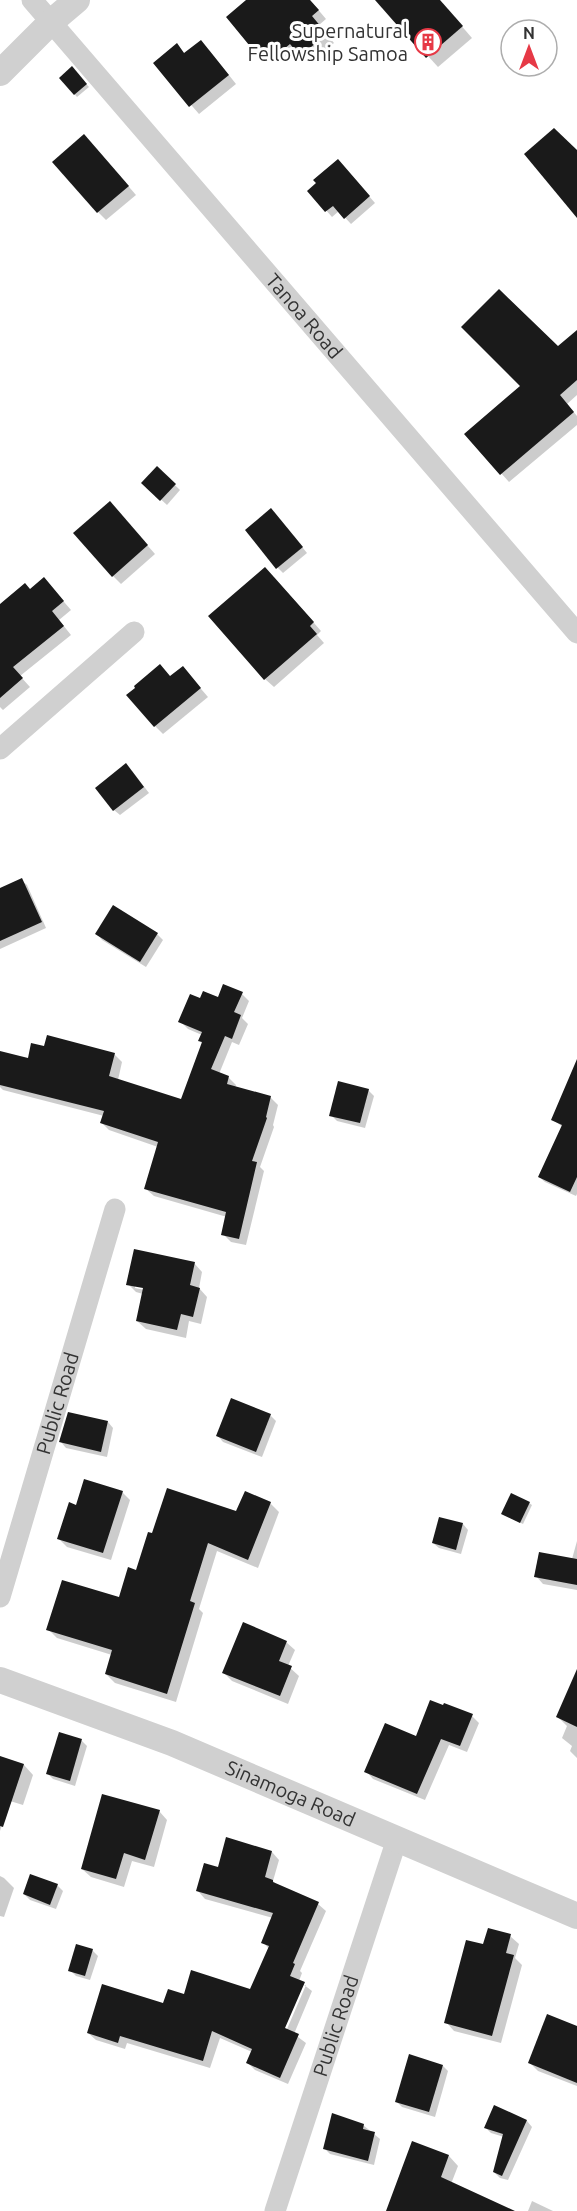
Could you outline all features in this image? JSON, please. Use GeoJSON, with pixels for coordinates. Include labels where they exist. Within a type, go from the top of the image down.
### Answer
{"type":"FeatureCollection","features":[{"type":"Feature","properties":{"kind":"street","name":"Tanoa Road"},"geometry":{"type":"LineString","coordinates":[[32,0],[577,633]]}},
{"type":"Feature","properties":{"kind":"street"},"geometry":{"type":"LineString","coordinates":[[0,74],[51,22],[77,0]]}},
{"type":"Feature","properties":{"kind":"street"},"geometry":{"type":"LineString","coordinates":[[0,749],[134,632]]}},
{"type":"Feature","properties":{"kind":"street","name":"Public Road"},"geometry":{"type":"LineString","coordinates":[[0,1596],[114,1209]]}},
{"type":"Feature","properties":{"kind":"street","name":"Sinamoga Road"},"geometry":{"type":"LineString","coordinates":[[0,1680],[172,1743],[577,1916]]}},
{"type":"Feature","properties":{"kind":"street","name":"Public Road"},"geometry":{"type":"LineString","coordinates":[[275,2211],[397,1839]]}},
{"type":"Feature","properties":{"kind":"building"},"geometry":{"type":"Polygon","coordinates":[[[246,0],[310,0],[319,10],[312,16],[327,34],[300,56],[290,44],[278,54],[271,45],[258,56],[226,17],[246,0]]]}},
{"type":"Feature","properties":{"kind":"building","name":"Supernatural Fellowship Samoa"},"geometry":{"type":"Polygon","coordinates":[[[375,0],[440,0],[463,26],[426,58],[375,0]]]}},
{"type":"Feature","properties":{"kind":"building"},"geometry":{"type":"Polygon","coordinates":[[[201,40],[229,75],[189,107],[153,63],[177,43],[184,53],[201,40]]]}},
{"type":"Feature","properties":{"kind":"building"},"geometry":{"type":"Polygon","coordinates":[[[72,66],[87,84],[74,95],[59,78],[72,66]]]}},
{"type":"Feature","properties":{"kind":"building"},"geometry":{"type":"Polygon","coordinates":[[[554,128],[577,150],[577,218],[524,154],[554,128]]]}},
{"type":"Feature","properties":{"kind":"building"},"geometry":{"type":"Polygon","coordinates":[[[84,134],[129,186],[97,213],[52,162],[84,134]]]}},
{"type":"Feature","properties":{"kind":"building"},"geometry":{"type":"Polygon","coordinates":[[[338,159],[370,196],[344,219],[333,206],[325,212],[307,191],[316,183],[313,180],[338,159]]]}},
{"type":"Feature","properties":{"kind":"building"},"geometry":{"type":"Polygon","coordinates":[[[499,289],[558,346],[577,330],[577,380],[560,395],[574,412],[500,475],[464,434],[520,386],[461,327],[499,289]]]}},
{"type":"Feature","properties":{"kind":"building"},"geometry":{"type":"Polygon","coordinates":[[[157,466],[176,484],[160,501],[141,483],[157,466]]]}},
{"type":"Feature","properties":{"kind":"building"},"geometry":{"type":"Polygon","coordinates":[[[110,501],[148,545],[112,577],[73,533],[110,501]]]}},
{"type":"Feature","properties":{"kind":"building"},"geometry":{"type":"Polygon","coordinates":[[[271,508],[303,547],[276,569],[245,530],[271,508]]]}},
{"type":"Feature","properties":{"kind":"building"},"geometry":{"type":"Polygon","coordinates":[[[265,567],[314,622],[310,626],[317,634],[264,680],[208,616],[265,567]]]}},
{"type":"Feature","properties":{"kind":"building"},"geometry":{"type":"Polygon","coordinates":[[[44,577],[64,601],[52,611],[64,626],[13,667],[23,678],[0,698],[0,604],[25,583],[30,589],[44,577]]]}},
{"type":"Feature","properties":{"kind":"building"},"geometry":{"type":"Polygon","coordinates":[[[160,664],[170,676],[183,666],[201,688],[154,727],[126,695],[160,664]]]}},
{"type":"Feature","properties":{"kind":"building"},"geometry":{"type":"Polygon","coordinates":[[[126,763],[144,787],[113,811],[95,788],[126,763]]]}},
{"type":"Feature","properties":{"kind":"building"},"geometry":{"type":"Polygon","coordinates":[[[22,878],[42,922],[0,941],[0,888],[22,878]]]}},
{"type":"Feature","properties":{"kind":"building"},"geometry":{"type":"Polygon","coordinates":[[[113,905],[158,933],[140,962],[95,934],[113,905]]]}},
{"type":"Feature","properties":{"kind":"building"},"geometry":{"type":"Polygon","coordinates":[[[223,984],[243,992],[234,1012],[241,1015],[232,1039],[225,1036],[211,1069],[229,1076],[227,1084],[271,1096],[267,1118],[252,1161],[257,1162],[239,1239],[221,1235],[226,1212],[144,1189],[158,1142],[100,1123],[104,1111],[0,1085],[0,1051],[28,1058],[31,1043],[44,1046],[47,1035],[115,1053],[109,1076],[181,1099],[202,1042],[198,1041],[202,1032],[178,1022],[190,994],[200,998],[203,991],[218,997],[223,984]]]}},
{"type":"Feature","properties":{"kind":"building"},"geometry":{"type":"Polygon","coordinates":[[[577,1059],[577,1177],[570,1192],[538,1177],[562,1125],[551,1120],[577,1059]]]}},
{"type":"Feature","properties":{"kind":"building"},"geometry":{"type":"Polygon","coordinates":[[[338,1081],[369,1089],[360,1123],[329,1116],[338,1081]]]}},
{"type":"Feature","properties":{"kind":"building"},"geometry":{"type":"Polygon","coordinates":[[[134,1249],[195,1262],[190,1285],[200,1288],[193,1317],[181,1314],[177,1330],[136,1321],[143,1288],[126,1285],[134,1249]]]}},
{"type":"Feature","properties":{"kind":"building"},"geometry":{"type":"Polygon","coordinates":[[[231,1398],[271,1414],[256,1452],[216,1436],[231,1398]]]}},
{"type":"Feature","properties":{"kind":"building"},"geometry":{"type":"Polygon","coordinates":[[[68,1412],[108,1421],[101,1452],[59,1442],[68,1412]]]}},
{"type":"Feature","properties":{"kind":"building"},"geometry":{"type":"Polygon","coordinates":[[[84,1479],[123,1491],[103,1553],[57,1539],[69,1502],[76,1505],[84,1479]]]}},
{"type":"Feature","properties":{"kind":"building"},"geometry":{"type":"Polygon","coordinates":[[[167,1488],[236,1511],[245,1491],[271,1502],[248,1560],[208,1543],[190,1601],[195,1603],[167,1694],[105,1674],[112,1650],[46,1630],[62,1580],[119,1597],[128,1567],[136,1570],[148,1532],[152,1533],[167,1488]]]}},
{"type":"Feature","properties":{"kind":"building"},"geometry":{"type":"Polygon","coordinates":[[[511,1493],[530,1502],[520,1523],[501,1514],[511,1493]]]}},
{"type":"Feature","properties":{"kind":"building"},"geometry":{"type":"Polygon","coordinates":[[[439,1517],[463,1523],[456,1550],[432,1543],[439,1517]]]}},
{"type":"Feature","properties":{"kind":"building"},"geometry":{"type":"Polygon","coordinates":[[[539,1552],[577,1559],[577,1585],[534,1577],[539,1552]]]}},
{"type":"Feature","properties":{"kind":"building"},"geometry":{"type":"Polygon","coordinates":[[[243,1622],[287,1641],[279,1661],[292,1666],[280,1696],[222,1673],[243,1622]]]}},
{"type":"Feature","properties":{"kind":"building"},"geometry":{"type":"Polygon","coordinates":[[[577,1669],[577,1727],[556,1717],[577,1669]]]}},
{"type":"Feature","properties":{"kind":"building"},"geometry":{"type":"Polygon","coordinates":[[[430,1700],[473,1714],[460,1746],[441,1739],[417,1794],[364,1772],[385,1723],[416,1736],[430,1700]]]}},
{"type":"Feature","properties":{"kind":"building"},"geometry":{"type":"Polygon","coordinates":[[[59,1732],[82,1739],[70,1781],[46,1774],[59,1732]]]}},
{"type":"Feature","properties":{"kind":"building"},"geometry":{"type":"Polygon","coordinates":[[[0,1756],[24,1764],[3,1827],[0,1826],[0,1756]]]}},
{"type":"Feature","properties":{"kind":"building"},"geometry":{"type":"Polygon","coordinates":[[[102,1794],[160,1810],[145,1860],[124,1853],[116,1879],[81,1869],[102,1794]]]}},
{"type":"Feature","properties":{"kind":"building"},"geometry":{"type":"Polygon","coordinates":[[[226,1837],[272,1851],[265,1877],[319,1902],[293,1963],[295,1964],[290,1976],[305,1982],[285,2028],[299,2034],[280,2078],[246,2063],[252,2049],[212,2031],[203,2061],[120,2036],[118,2043],[87,2033],[102,1984],[163,2003],[168,1989],[184,1994],[191,1970],[250,1989],[269,1946],[261,1943],[273,1913],[196,1891],[204,1863],[218,1867],[226,1837]]]}},
{"type":"Feature","properties":{"kind":"building"},"geometry":{"type":"Polygon","coordinates":[[[30,1874],[58,1884],[50,1905],[23,1894],[30,1874]]]}},
{"type":"Feature","properties":{"kind":"building"},"geometry":{"type":"Polygon","coordinates":[[[488,1928],[511,1934],[506,1953],[514,1955],[492,2036],[444,2023],[466,1940],[483,1944],[488,1928]]]}},
{"type":"Feature","properties":{"kind":"building"},"geometry":{"type":"Polygon","coordinates":[[[76,1944],[93,1949],[85,1976],[68,1971],[76,1944]]]}},
{"type":"Feature","properties":{"kind":"building"},"geometry":{"type":"Polygon","coordinates":[[[547,2014],[577,2026],[577,2083],[528,2063],[547,2014]]]}},
{"type":"Feature","properties":{"kind":"building"},"geometry":{"type":"Polygon","coordinates":[[[409,2054],[443,2065],[429,2112],[395,2102],[409,2054]]]}},
{"type":"Feature","properties":{"kind":"building"},"geometry":{"type":"Polygon","coordinates":[[[494,2105],[527,2120],[502,2176],[493,2172],[503,2134],[484,2128],[494,2105]]]}},
{"type":"Feature","properties":{"kind":"building"},"geometry":{"type":"Polygon","coordinates":[[[332,2113],[364,2124],[363,2129],[375,2132],[368,2161],[323,2149],[332,2113]]]}},
{"type":"Feature","properties":{"kind":"building"},"geometry":{"type":"Polygon","coordinates":[[[412,2141],[449,2155],[441,2177],[515,2211],[386,2211],[412,2141]]]}},
{"type":"Feature","properties":{"kind":"place","name":"Supernatural Fellowship Samoa"},"geometry":{"type":"Point","coordinates":[428,42]}}]}
